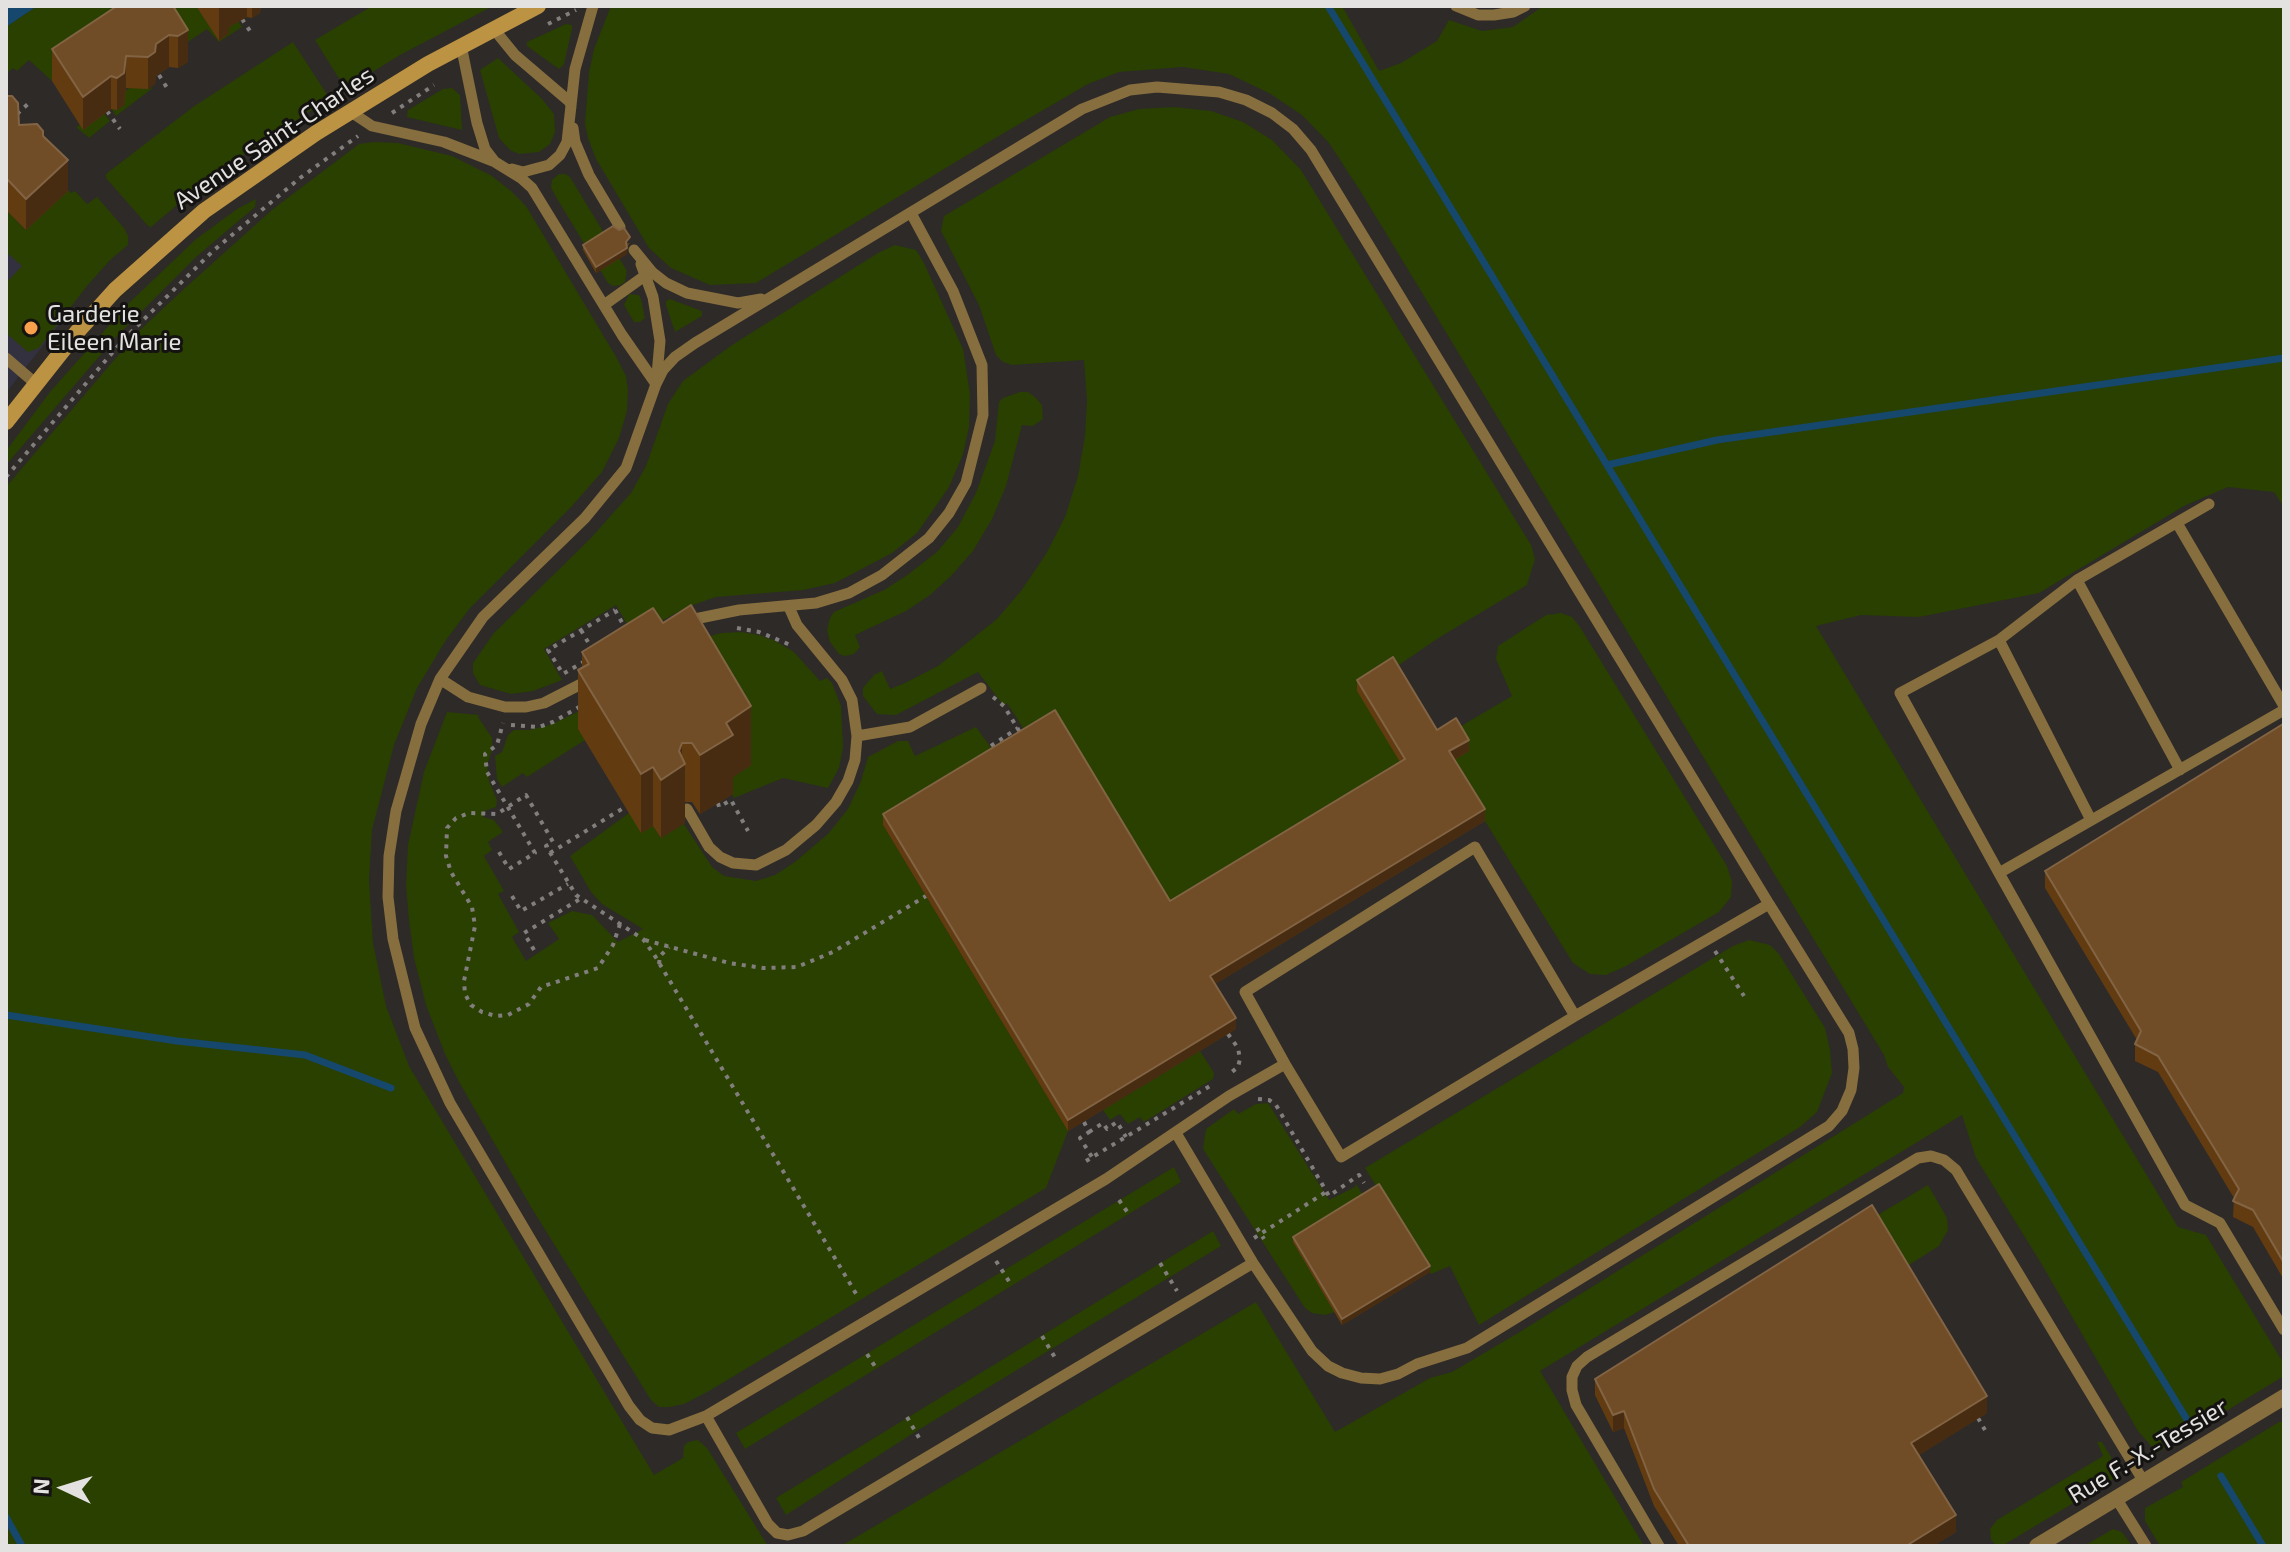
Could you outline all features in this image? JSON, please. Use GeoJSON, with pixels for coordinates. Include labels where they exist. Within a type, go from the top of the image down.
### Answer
{"type":"FeatureCollection","features":[{"type":"Feature","properties":{"kind":"street","name":"Avenue Saint-Charles"},"geometry":{"type":"LineString","coordinates":[[6,422],[35,383],[115,290],[174,236],[251,176],[351,112],[461,45],[538,6]]}},
{"type":"Feature","properties":{"kind":"street","name":"Rue F.-X.-Tessier"},"geometry":{"type":"LineString","coordinates":[[2037,1546],[2284,1397]]}},
{"type":"Feature","properties":{"kind":"lane"},"geometry":{"type":"LineString","coordinates":[[351,112],[372,126],[444,142],[523,172],[549,165],[560,155],[567,142],[570,102],[581,42],[593,6]]}},
{"type":"Feature","properties":{"kind":"lane"},"geometry":{"type":"LineString","coordinates":[[1456,6],[1478,15],[1513,12],[1525,6]]}},
{"type":"Feature","properties":{"kind":"lane"},"geometry":{"type":"LineString","coordinates":[[493,28],[515,55],[570,102],[575,142],[581,158],[620,227]]}},
{"type":"Feature","properties":{"kind":"lane"},"geometry":{"type":"LineString","coordinates":[[461,45],[464,69],[485,149],[495,162],[532,188],[656,384]]}},
{"type":"Feature","properties":{"kind":"lane"},"geometry":{"type":"LineString","coordinates":[[1176,1133],[1253,1263],[1312,1351],[1328,1366],[1342,1373],[1380,1379],[1467,1348],[1829,1126],[1842,1111],[1851,1090],[1854,1068],[1849,1033],[1334,185],[1293,129],[1272,113],[1246,100],[1219,92],[1187,88],[1130,90],[1082,109],[675,357],[663,370],[634,450],[614,485],[585,518],[483,617],[440,679],[421,724],[396,811],[389,856],[388,897],[393,939],[415,1028],[450,1103],[629,1406],[640,1420],[652,1428],[669,1430],[706,1416],[1106,1179],[1229,1096],[1285,1064]]}},
{"type":"Feature","properties":{"kind":"lane"},"geometry":{"type":"LineString","coordinates":[[676,626],[708,615],[816,603],[849,593],[882,575],[929,538],[949,513],[966,483],[983,415],[982,365],[953,291],[911,213]]}},
{"type":"Feature","properties":{"kind":"lane"},"geometry":{"type":"LineString","coordinates":[[656,384],[660,341],[646,275],[634,250],[659,278],[687,293],[738,303],[774,296]]}},
{"type":"Feature","properties":{"kind":"lane"},"geometry":{"type":"LineString","coordinates":[[604,305],[646,275]]}},
{"type":"Feature","properties":{"kind":"lane"},"geometry":{"type":"LineString","coordinates":[[6,358],[35,383]]}},
{"type":"Feature","properties":{"kind":"lane"},"geometry":{"type":"LineString","coordinates":[[2209,504],[2077,580],[1999,640],[1900,693],[2185,1205],[2220,1223],[2284,1330]]}},
{"type":"Feature","properties":{"kind":"lane"},"geometry":{"type":"LineString","coordinates":[[1999,873],[2284,708],[2177,523]]}},
{"type":"Feature","properties":{"kind":"lane"},"geometry":{"type":"LineString","coordinates":[[2077,580],[2180,770]]}},
{"type":"Feature","properties":{"kind":"lane"},"geometry":{"type":"LineString","coordinates":[[687,809],[709,847],[720,857],[756,865],[769,860],[816,825],[836,802],[848,781],[855,760],[857,736],[852,700],[842,680],[797,625],[789,607]]}},
{"type":"Feature","properties":{"kind":"lane"},"geometry":{"type":"LineString","coordinates":[[1999,640],[2091,820]]}},
{"type":"Feature","properties":{"kind":"lane"},"geometry":{"type":"LineString","coordinates":[[440,679],[482,702],[526,707],[563,695],[604,670]]}},
{"type":"Feature","properties":{"kind":"lane"},"geometry":{"type":"LineString","coordinates":[[857,736],[910,727],[981,688]]}},
{"type":"Feature","properties":{"kind":"lane"},"geometry":{"type":"LineString","coordinates":[[1575,1016],[1475,847],[1245,992],[1341,1157],[1769,904]]}},
{"type":"Feature","properties":{"kind":"lane"},"geometry":{"type":"LineString","coordinates":[[1659,1546],[1576,1405],[1572,1377],[1577,1366],[1587,1357],[1918,1158],[1931,1156],[1944,1160],[1956,1170],[2144,1482]]}},
{"type":"Feature","properties":{"kind":"lane"},"geometry":{"type":"LineString","coordinates":[[706,1416],[768,1524],[777,1533],[796,1533],[1253,1263]]}},
{"type":"Feature","properties":{"kind":"lane"},"geometry":{"type":"LineString","coordinates":[[2116,1498],[2146,1546]]}},
{"type":"Feature","properties":{"kind":"path"},"geometry":{"type":"LineString","coordinates":[[546,25],[585,6]]}},
{"type":"Feature","properties":{"kind":"path"},"geometry":{"type":"LineString","coordinates":[[242,19],[252,34]]}},
{"type":"Feature","properties":{"kind":"path","name":"Avenue Saint-Charles"},"geometry":{"type":"LineString","coordinates":[[6,477],[124,339],[213,251],[300,178],[372,126],[464,69]]}},
{"type":"Feature","properties":{"kind":"path"},"geometry":{"type":"LineString","coordinates":[[159,75],[169,91]]}},
{"type":"Feature","properties":{"kind":"path"},"geometry":{"type":"LineString","coordinates":[[7,122],[28,104]]}},
{"type":"Feature","properties":{"kind":"path"},"geometry":{"type":"LineString","coordinates":[[107,111],[120,129]]}},
{"type":"Feature","properties":{"kind":"path"},"geometry":{"type":"LineString","coordinates":[[615,610],[629,635],[563,674],[548,650],[581,630],[615,610]]}},
{"type":"Feature","properties":{"kind":"path"},"geometry":{"type":"LineString","coordinates":[[727,628],[759,632],[798,650]]}},
{"type":"Feature","properties":{"kind":"path"},"geometry":{"type":"LineString","coordinates":[[581,630],[595,655]]}},
{"type":"Feature","properties":{"kind":"path"},"geometry":{"type":"LineString","coordinates":[[492,720],[539,727],[591,700]]}},
{"type":"Feature","properties":{"kind":"path"},"geometry":{"type":"LineString","coordinates":[[1004,706],[1024,740]]}},
{"type":"Feature","properties":{"kind":"path"},"geometry":{"type":"LineString","coordinates":[[503,723],[497,745],[485,754],[487,772],[535,853]]}},
{"type":"Feature","properties":{"kind":"path"},"geometry":{"type":"LineString","coordinates":[[991,746],[1018,728]]}},
{"type":"Feature","properties":{"kind":"path"},"geometry":{"type":"LineString","coordinates":[[499,852],[509,869],[553,842],[526,795],[497,814],[469,813],[456,818],[447,828],[446,856],[451,872],[472,907],[475,926],[464,981],[465,994],[471,1005],[482,1012],[508,1015],[529,1004],[541,987],[598,968],[613,945],[620,924]]}},
{"type":"Feature","properties":{"kind":"path"},"geometry":{"type":"LineString","coordinates":[[718,803],[719,807],[731,800],[748,831]]}},
{"type":"Feature","properties":{"kind":"path"},"geometry":{"type":"LineString","coordinates":[[550,853],[625,807]]}},
{"type":"Feature","properties":{"kind":"path"},"geometry":{"type":"LineString","coordinates":[[546,846],[568,884],[581,898],[643,939],[729,963],[763,968],[797,967],[833,952],[926,896]]}},
{"type":"Feature","properties":{"kind":"path"},"geometry":{"type":"LineString","coordinates":[[512,896],[521,911],[568,884]]}},
{"type":"Feature","properties":{"kind":"path"},"geometry":{"type":"LineString","coordinates":[[534,950],[524,933],[581,898]]}},
{"type":"Feature","properties":{"kind":"path"},"geometry":{"type":"LineString","coordinates":[[643,939],[858,1297]]}},
{"type":"Feature","properties":{"kind":"path"},"geometry":{"type":"LineString","coordinates":[[659,964],[660,956],[669,947]]}},
{"type":"Feature","properties":{"kind":"path"},"geometry":{"type":"LineString","coordinates":[[1719,957],[1744,996]]}},
{"type":"Feature","properties":{"kind":"path"},"geometry":{"type":"LineString","coordinates":[[1086,1161],[1238,1067],[1238,1048],[1228,1034]]}},
{"type":"Feature","properties":{"kind":"path"},"geometry":{"type":"LineString","coordinates":[[1251,1103],[1259,1099],[1276,1105],[1329,1196],[1359,1175],[1364,1183]]}},
{"type":"Feature","properties":{"kind":"path"},"geometry":{"type":"LineString","coordinates":[[1084,1122],[1089,1132]]}},
{"type":"Feature","properties":{"kind":"path"},"geometry":{"type":"LineString","coordinates":[[1092,1158],[1080,1138],[1103,1123],[1107,1129],[1117,1122],[1126,1137]]}},
{"type":"Feature","properties":{"kind":"path"},"geometry":{"type":"LineString","coordinates":[[1257,1228],[1263,1236],[1326,1192]]}},
{"type":"Feature","properties":{"kind":"path"},"geometry":{"type":"LineString","coordinates":[[1119,1200],[1128,1213]]}},
{"type":"Feature","properties":{"kind":"path"},"geometry":{"type":"LineString","coordinates":[[1160,1263],[1169,1278]]}},
{"type":"Feature","properties":{"kind":"path"},"geometry":{"type":"LineString","coordinates":[[1003,1271],[1012,1286]]}},
{"type":"Feature","properties":{"kind":"path"},"geometry":{"type":"LineString","coordinates":[[1042,1336],[1050,1349]]}},
{"type":"Feature","properties":{"kind":"path"},"geometry":{"type":"LineString","coordinates":[[867,1354],[876,1368]]}},
{"type":"Feature","properties":{"kind":"path"},"geometry":{"type":"LineString","coordinates":[[907,1417],[915,1432]]}},
{"type":"Feature","properties":{"kind":"path"},"geometry":{"type":"LineString","coordinates":[[1978,1418],[1985,1430]]}},
{"type":"Feature","properties":{"kind":"shaded area","name":"Garderie Eileen Marie"},"geometry":{"type":"Polygon","coordinates":[[[6,249],[72,308],[6,393],[6,249]]]}},
{"type":"Feature","properties":{"kind":"green space"},"geometry":{"type":"Polygon","coordinates":[[[37,6],[196,6],[217,37],[226,23],[236,17],[242,27],[219,42],[207,29],[179,48],[52,81],[29,60],[17,71],[13,68],[6,74],[6,27],[37,6]]]}},
{"type":"Feature","properties":{"kind":"green space"},"geometry":{"type":"Polygon","coordinates":[[[372,6],[493,6],[400,55],[348,87],[338,77],[315,40],[372,6]]]}},
{"type":"Feature","properties":{"kind":"green space"},"geometry":{"type":"Polygon","coordinates":[[[611,6],[1342,6],[1379,71],[1401,63],[1437,41],[1449,20],[1482,31],[1513,27],[1543,6],[2284,6],[2284,507],[2274,492],[2228,487],[2184,506],[2039,593],[1919,617],[1861,615],[1816,626],[2178,1227],[2206,1235],[2284,1364],[2284,1376],[2157,1453],[2138,1431],[1976,1158],[1962,1115],[1540,1371],[1644,1546],[841,1546],[1256,1302],[1335,1432],[1430,1378],[1452,1372],[1518,1333],[1903,1093],[1904,1087],[1888,1067],[1884,1055],[1361,192],[1329,143],[1302,115],[1269,93],[1229,74],[1183,67],[1119,72],[1088,84],[756,283],[710,285],[671,268],[649,248],[596,159],[588,138],[585,124],[589,73],[594,49],[611,6]]]}},
{"type":"Feature","properties":{"kind":"green space"},"geometry":{"type":"Polygon","coordinates":[[[566,24],[572,25],[572,29],[564,64],[559,69],[527,46],[527,42],[566,24]]]}},
{"type":"Feature","properties":{"kind":"green space"},"geometry":{"type":"Polygon","coordinates":[[[293,42],[328,96],[327,100],[209,178],[151,227],[148,226],[106,178],[106,174],[193,107],[293,42]]]}},
{"type":"Feature","properties":{"kind":"green space"},"geometry":{"type":"Polygon","coordinates":[[[498,58],[554,114],[555,132],[550,144],[539,152],[519,154],[510,150],[499,138],[480,70],[498,58]]]}},
{"type":"Feature","properties":{"kind":"green space"},"geometry":{"type":"Polygon","coordinates":[[[139,82],[148,89],[154,87],[116,116],[111,108],[117,110],[124,105],[120,94],[139,82]]]}},
{"type":"Feature","properties":{"kind":"green space"},"geometry":{"type":"Polygon","coordinates":[[[452,88],[460,95],[462,130],[407,117],[408,110],[443,89],[452,88]]]}},
{"type":"Feature","properties":{"kind":"green space"},"geometry":{"type":"Polygon","coordinates":[[[1174,107],[1211,111],[1243,122],[1272,140],[1301,170],[1531,545],[1535,559],[1527,585],[1393,669],[1405,770],[1170,912],[1029,737],[1007,703],[1004,706],[978,672],[896,715],[877,714],[863,696],[863,688],[882,671],[890,689],[905,683],[938,666],[997,619],[1046,554],[1065,517],[1078,476],[1085,436],[1087,400],[1084,360],[1012,365],[996,355],[979,305],[941,231],[944,216],[1110,117],[1139,109],[1174,107]]]}},
{"type":"Feature","properties":{"kind":"green space"},"geometry":{"type":"Polygon","coordinates":[[[104,113],[110,121],[89,138],[76,127],[80,125],[85,128],[104,113]]]}},
{"type":"Feature","properties":{"kind":"green space"},"geometry":{"type":"Polygon","coordinates":[[[398,143],[452,156],[492,176],[511,191],[526,206],[615,355],[626,376],[628,390],[627,411],[619,438],[602,472],[470,608],[417,688],[394,745],[372,830],[369,880],[373,943],[386,1006],[409,1066],[654,1475],[683,1458],[684,1446],[698,1440],[707,1448],[768,1546],[6,1544],[6,487],[138,332],[273,209],[359,144],[398,143]]]}},
{"type":"Feature","properties":{"kind":"green space"},"geometry":{"type":"Polygon","coordinates":[[[49,168],[71,193],[75,191],[87,204],[97,197],[124,228],[128,245],[87,286],[39,348],[28,352],[6,333],[6,283],[22,266],[6,252],[6,214],[8,212],[26,230],[49,168]]]}},
{"type":"Feature","properties":{"kind":"green space"},"geometry":{"type":"Polygon","coordinates":[[[559,174],[570,177],[627,271],[625,282],[621,285],[608,283],[556,197],[551,187],[552,180],[559,174]]]}},
{"type":"Feature","properties":{"kind":"green space"},"geometry":{"type":"Polygon","coordinates":[[[256,199],[255,207],[196,257],[115,338],[6,465],[6,451],[50,392],[129,303],[195,240],[256,199]]]}},
{"type":"Feature","properties":{"kind":"green space"},"geometry":{"type":"Polygon","coordinates":[[[895,245],[916,250],[924,263],[963,349],[970,394],[969,427],[963,454],[949,487],[917,533],[892,553],[835,583],[803,590],[716,597],[687,607],[634,636],[616,605],[544,649],[562,680],[533,691],[511,694],[480,685],[473,673],[473,663],[494,633],[590,539],[631,493],[646,466],[668,404],[683,381],[732,345],[895,245]]]}},
{"type":"Feature","properties":{"kind":"green space"},"geometry":{"type":"Polygon","coordinates":[[[629,294],[639,295],[641,299],[645,318],[640,322],[634,322],[624,305],[629,294]]]}},
{"type":"Feature","properties":{"kind":"green space"},"geometry":{"type":"Polygon","coordinates":[[[670,299],[702,311],[702,316],[675,332],[666,305],[670,299]]]}},
{"type":"Feature","properties":{"kind":"green space"},"geometry":{"type":"Polygon","coordinates":[[[1020,392],[1028,392],[1042,405],[1043,419],[1033,426],[1022,425],[1006,486],[992,519],[973,551],[930,595],[906,611],[855,635],[860,647],[854,654],[839,654],[830,642],[827,630],[834,612],[884,590],[937,552],[958,527],[976,493],[995,441],[999,402],[1020,392]]]}},
{"type":"Feature","properties":{"kind":"green space"},"geometry":{"type":"Polygon","coordinates":[[[1561,613],[1572,617],[1580,627],[1727,866],[1732,882],[1731,897],[1719,912],[1606,975],[1590,974],[1573,963],[1449,763],[1456,729],[1512,696],[1496,659],[1498,646],[1546,615],[1561,613]]]}},
{"type":"Feature","properties":{"kind":"green space"},"geometry":{"type":"Polygon","coordinates":[[[741,632],[775,641],[794,652],[820,681],[827,678],[832,683],[841,706],[843,747],[839,768],[828,788],[783,778],[734,798],[726,782],[751,765],[703,638],[741,632]]]}},
{"type":"Feature","properties":{"kind":"green space"},"geometry":{"type":"Polygon","coordinates":[[[582,710],[585,740],[527,777],[523,773],[502,787],[497,779],[495,756],[502,752],[508,735],[514,730],[550,725],[582,710]]]}},
{"type":"Feature","properties":{"kind":"green space"},"geometry":{"type":"Polygon","coordinates":[[[447,712],[479,715],[492,738],[487,765],[489,781],[497,800],[496,807],[484,811],[483,817],[494,820],[503,832],[488,842],[492,850],[484,856],[504,891],[498,894],[519,932],[512,937],[526,961],[559,939],[548,923],[572,911],[592,915],[618,942],[643,929],[602,904],[591,892],[570,856],[629,813],[653,826],[661,838],[684,824],[712,867],[724,876],[756,881],[775,875],[795,862],[828,834],[848,809],[868,757],[898,741],[908,741],[915,756],[976,727],[992,749],[883,825],[1068,1131],[1046,1188],[709,1391],[684,1404],[659,1407],[651,1400],[531,1207],[458,1080],[426,1005],[414,958],[409,920],[406,886],[408,845],[424,772],[447,712]]]}},
{"type":"Feature","properties":{"kind":"green space"},"geometry":{"type":"Polygon","coordinates":[[[1749,940],[1770,945],[1779,954],[1825,1028],[1832,1073],[1817,1112],[1800,1127],[1479,1325],[1450,1266],[1431,1274],[1365,1168],[1733,946],[1749,940]]]}},
{"type":"Feature","properties":{"kind":"green space"},"geometry":{"type":"Polygon","coordinates":[[[1200,1051],[1214,1073],[1213,1079],[1144,1122],[1140,1117],[1128,1124],[1120,1114],[1110,1120],[1103,1110],[1200,1051]]]}},
{"type":"Feature","properties":{"kind":"green space"},"geometry":{"type":"Polygon","coordinates":[[[1268,1103],[1329,1200],[1356,1184],[1365,1198],[1335,1312],[1325,1315],[1312,1313],[1305,1308],[1203,1149],[1206,1129],[1234,1109],[1238,1114],[1256,1104],[1268,1103]]]}},
{"type":"Feature","properties":{"kind":"green space"},"geometry":{"type":"Polygon","coordinates":[[[1174,1167],[1181,1182],[745,1449],[736,1433],[1174,1167]]]}},
{"type":"Feature","properties":{"kind":"green space"},"geometry":{"type":"Polygon","coordinates":[[[1928,1185],[1947,1218],[1948,1230],[1939,1246],[1901,1270],[1871,1219],[1928,1185]]]}},
{"type":"Feature","properties":{"kind":"green space"},"geometry":{"type":"Polygon","coordinates":[[[1213,1231],[1221,1246],[915,1432],[786,1515],[776,1498],[1213,1231]]]}},
{"type":"Feature","properties":{"kind":"green space"},"geometry":{"type":"Polygon","coordinates":[[[2279,1422],[2284,1422],[2284,1546],[2160,1546],[2145,1521],[2145,1508],[2183,1487],[2181,1482],[2279,1422]]]}},
{"type":"Feature","properties":{"kind":"green space"},"geometry":{"type":"Polygon","coordinates":[[[2097,1442],[2102,1442],[2111,1457],[2115,1478],[2002,1546],[1991,1540],[1990,1529],[1997,1520],[2103,1456],[2097,1442]]]}},
{"type":"Feature","properties":{"kind":"green space"},"geometry":{"type":"Polygon","coordinates":[[[2113,1529],[2122,1532],[2132,1546],[2084,1546],[2113,1529]]]}},
{"type":"Feature","properties":{"kind":"water"},"geometry":{"type":"Polygon","coordinates":[[[6,6],[37,6],[6,27],[6,6]]]}},
{"type":"Feature","properties":{"kind":"building"},"geometry":{"type":"Polygon","coordinates":[[[117,6],[173,6],[188,30],[178,36],[169,35],[156,44],[155,52],[148,57],[126,56],[124,73],[117,78],[111,76],[83,97],[52,49],[117,6]]]}},
{"type":"Feature","properties":{"kind":"building"},"geometry":{"type":"Polygon","coordinates":[[[6,96],[12,96],[18,103],[19,125],[37,124],[43,136],[68,160],[26,199],[8,180],[6,182],[6,96]]]}},
{"type":"Feature","properties":{"kind":"building"},"geometry":{"type":"Polygon","coordinates":[[[613,226],[619,230],[624,228],[630,237],[626,242],[627,248],[596,267],[583,245],[613,226]]]}},
{"type":"Feature","properties":{"kind":"building"},"geometry":{"type":"Polygon","coordinates":[[[691,605],[751,706],[726,723],[733,735],[700,755],[692,743],[682,743],[679,751],[685,764],[661,780],[653,767],[641,774],[578,670],[589,664],[582,652],[653,608],[663,623],[691,605]]]}},
{"type":"Feature","properties":{"kind":"building"},"geometry":{"type":"Polygon","coordinates":[[[1393,657],[1437,730],[1456,718],[1469,740],[1449,751],[1485,809],[1210,976],[1236,1018],[1068,1120],[883,814],[1055,710],[1170,901],[1405,759],[1357,680],[1393,657]]]}},
{"type":"Feature","properties":{"kind":"building"},"geometry":{"type":"Polygon","coordinates":[[[2283,724],[2284,1263],[2253,1210],[2233,1201],[2239,1189],[2158,1056],[2135,1044],[2141,1031],[2045,871],[2283,724]]]}},
{"type":"Feature","properties":{"kind":"building"},"geometry":{"type":"Polygon","coordinates":[[[1379,1184],[1430,1266],[1342,1319],[1293,1237],[1379,1184]]]}},
{"type":"Feature","properties":{"kind":"building"},"geometry":{"type":"Polygon","coordinates":[[[1872,1205],[1987,1396],[1911,1443],[1956,1515],[1906,1546],[1689,1546],[1654,1489],[1624,1411],[1613,1415],[1595,1379],[1872,1205]]]}},
{"type":"Feature","properties":{"kind":"waterway"},"geometry":{"type":"LineString","coordinates":[[1328,6],[2186,1418]]}},
{"type":"Feature","properties":{"kind":"waterway"},"geometry":{"type":"LineString","coordinates":[[1607,465],[1717,440],[2284,358]]}},
{"type":"Feature","properties":{"kind":"waterway"},"geometry":{"type":"LineString","coordinates":[[6,1015],[177,1041],[305,1055],[391,1088]]}},
{"type":"Feature","properties":{"kind":"waterway"},"geometry":{"type":"LineString","coordinates":[[2221,1476],[2263,1546]]}},
{"type":"Feature","properties":{"kind":"waterway"},"geometry":{"type":"LineString","coordinates":[[6,1517],[22,1546]]}},
{"type":"Feature","properties":{"kind":"place","name":"Garderie Eileen Marie"},"geometry":{"type":"Point","coordinates":[31,328]}}]}
